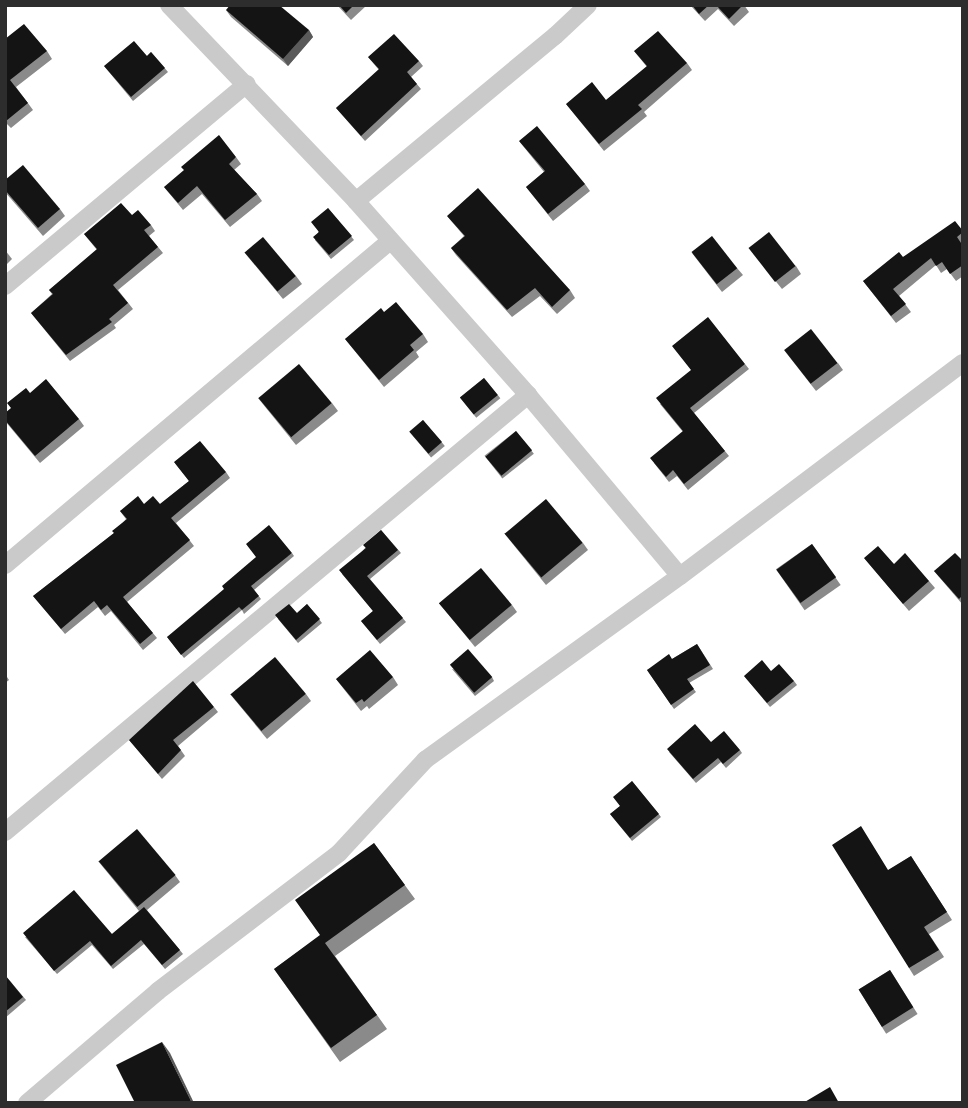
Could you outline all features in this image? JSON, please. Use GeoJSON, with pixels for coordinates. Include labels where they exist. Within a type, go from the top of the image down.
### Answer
{"type":"FeatureCollection","features":[{"type":"Feature","properties":{"kind":"street"},"geometry":{"type":"LineString","coordinates":[[169,5],[356,201],[680,576]]}},
{"type":"Feature","properties":{"kind":"street"},"geometry":{"type":"LineString","coordinates":[[356,201],[555,37],[588,5]]}},
{"type":"Feature","properties":{"kind":"street"},"geometry":{"type":"LineString","coordinates":[[5,286],[247,84]]}},
{"type":"Feature","properties":{"kind":"street"},"geometry":{"type":"LineString","coordinates":[[5,565],[390,241]]}},
{"type":"Feature","properties":{"kind":"street"},"geometry":{"type":"LineString","coordinates":[[27,1103],[158,990],[339,853],[425,760],[680,576],[963,363]]}},
{"type":"Feature","properties":{"kind":"street"},"geometry":{"type":"LineString","coordinates":[[5,832],[527,396]]}},
{"type":"Feature","properties":{"kind":"building"},"geometry":{"type":"Polygon","coordinates":[[[230,5],[279,5],[309,30],[283,59],[226,10],[230,5]]]}},
{"type":"Feature","properties":{"kind":"building"},"geometry":{"type":"Polygon","coordinates":[[[339,5],[354,5],[346,13],[339,5]]]}},
{"type":"Feature","properties":{"kind":"building"},"geometry":{"type":"Polygon","coordinates":[[[692,5],[709,5],[699,14],[692,5]]]}},
{"type":"Feature","properties":{"kind":"building"},"geometry":{"type":"Polygon","coordinates":[[[716,5],[743,5],[729,19],[716,5]]]}},
{"type":"Feature","properties":{"kind":"building"},"geometry":{"type":"Polygon","coordinates":[[[24,24],[47,51],[10,80],[28,103],[6,121],[5,39],[24,24]]]}},
{"type":"Feature","properties":{"kind":"building"},"geometry":{"type":"Polygon","coordinates":[[[658,31],[687,63],[638,105],[642,109],[599,144],[566,104],[592,82],[606,100],[647,66],[634,51],[658,31]]]}},
{"type":"Feature","properties":{"kind":"building"},"geometry":{"type":"Polygon","coordinates":[[[394,34],[419,61],[407,72],[417,84],[361,136],[336,108],[379,69],[368,57],[394,34]]]}},
{"type":"Feature","properties":{"kind":"building"},"geometry":{"type":"Polygon","coordinates":[[[134,41],[147,56],[151,52],[165,68],[131,97],[104,66],[134,41]]]}},
{"type":"Feature","properties":{"kind":"building"},"geometry":{"type":"Polygon","coordinates":[[[537,126],[585,184],[548,214],[526,187],[545,171],[519,141],[537,126]]]}},
{"type":"Feature","properties":{"kind":"building"},"geometry":{"type":"Polygon","coordinates":[[[219,135],[236,157],[229,164],[257,194],[225,220],[197,186],[178,203],[164,187],[184,170],[181,167],[219,135]]]}},
{"type":"Feature","properties":{"kind":"building"},"geometry":{"type":"Polygon","coordinates":[[[23,165],[60,209],[38,228],[5,190],[5,180],[23,165]]]}},
{"type":"Feature","properties":{"kind":"building"},"geometry":{"type":"Polygon","coordinates":[[[478,188],[570,290],[552,307],[535,288],[507,310],[451,248],[465,236],[447,216],[478,188]]]}},
{"type":"Feature","properties":{"kind":"building"},"geometry":{"type":"Polygon","coordinates":[[[121,203],[132,215],[138,210],[151,225],[144,230],[158,247],[113,285],[128,303],[109,319],[112,322],[66,355],[31,313],[53,294],[49,290],[97,249],[84,234],[121,203]]]}},
{"type":"Feature","properties":{"kind":"building"},"geometry":{"type":"Polygon","coordinates":[[[328,208],[352,236],[329,255],[313,237],[319,232],[311,222],[328,208]]]}},
{"type":"Feature","properties":{"kind":"building"},"geometry":{"type":"Polygon","coordinates":[[[955,221],[963,231],[957,237],[963,246],[963,265],[950,274],[942,262],[936,266],[931,258],[893,289],[906,304],[891,316],[863,281],[899,252],[903,257],[955,221]]]}},
{"type":"Feature","properties":{"kind":"building"},"geometry":{"type":"Polygon","coordinates":[[[769,232],[795,266],[775,282],[749,248],[769,232]]]}},
{"type":"Feature","properties":{"kind":"building"},"geometry":{"type":"Polygon","coordinates":[[[712,236],[737,268],[717,284],[692,252],[712,236]]]}},
{"type":"Feature","properties":{"kind":"building"},"geometry":{"type":"Polygon","coordinates":[[[263,237],[296,276],[277,291],[245,252],[263,237]]]}},
{"type":"Feature","properties":{"kind":"building"},"geometry":{"type":"Polygon","coordinates":[[[396,302],[423,334],[410,345],[414,350],[379,380],[345,339],[381,308],[384,312],[396,302]]]}},
{"type":"Feature","properties":{"kind":"building"},"geometry":{"type":"Polygon","coordinates":[[[708,317],[745,364],[690,408],[725,451],[684,484],[673,470],[666,477],[650,458],[683,431],[656,398],[691,370],[672,346],[708,317]]]}},
{"type":"Feature","properties":{"kind":"building"},"geometry":{"type":"Polygon","coordinates":[[[811,329],[837,363],[811,384],[784,350],[811,329]]]}},
{"type":"Feature","properties":{"kind":"building"},"geometry":{"type":"Polygon","coordinates":[[[299,364],[332,403],[291,437],[258,398],[299,364]]]}},
{"type":"Feature","properties":{"kind":"building"},"geometry":{"type":"Polygon","coordinates":[[[484,378],[498,395],[474,415],[460,398],[484,378]]]}},
{"type":"Feature","properties":{"kind":"building"},"geometry":{"type":"Polygon","coordinates":[[[46,379],[79,419],[35,456],[5,420],[5,413],[11,408],[7,403],[26,388],[30,393],[46,379]]]}},
{"type":"Feature","properties":{"kind":"building"},"geometry":{"type":"Polygon","coordinates":[[[423,420],[442,442],[428,454],[409,432],[423,420]]]}},
{"type":"Feature","properties":{"kind":"building"},"geometry":{"type":"Polygon","coordinates":[[[516,431],[532,450],[501,476],[485,457],[516,431]]]}},
{"type":"Feature","properties":{"kind":"building"},"geometry":{"type":"Polygon","coordinates":[[[200,441],[226,472],[171,518],[190,540],[123,597],[153,633],[140,644],[107,605],[101,610],[94,601],[61,629],[33,596],[114,533],[112,531],[127,519],[120,511],[138,496],[144,504],[153,496],[160,504],[189,481],[174,462],[200,441]]]}},
{"type":"Feature","properties":{"kind":"building"},"geometry":{"type":"Polygon","coordinates":[[[546,499],[583,543],[541,577],[505,534],[546,499]]]}},
{"type":"Feature","properties":{"kind":"building"},"geometry":{"type":"Polygon","coordinates":[[[269,525],[292,553],[251,586],[259,596],[242,610],[239,607],[181,655],[167,637],[224,589],[222,586],[256,557],[246,544],[269,525]]]}},
{"type":"Feature","properties":{"kind":"building"},"geometry":{"type":"Polygon","coordinates":[[[381,530],[398,550],[367,576],[403,618],[377,640],[361,621],[373,611],[339,570],[366,548],[363,545],[381,530]]]}},
{"type":"Feature","properties":{"kind":"building"},"geometry":{"type":"Polygon","coordinates":[[[812,544],[836,577],[801,603],[776,570],[812,544]]]}},
{"type":"Feature","properties":{"kind":"building"},"geometry":{"type":"Polygon","coordinates":[[[878,546],[894,564],[905,553],[929,581],[903,604],[864,558],[878,546]]]}},
{"type":"Feature","properties":{"kind":"building"},"geometry":{"type":"Polygon","coordinates":[[[955,553],[963,561],[963,595],[959,599],[934,571],[955,553]]]}},
{"type":"Feature","properties":{"kind":"building"},"geometry":{"type":"Polygon","coordinates":[[[481,568],[512,605],[470,640],[439,603],[481,568]]]}},
{"type":"Feature","properties":{"kind":"building"},"geometry":{"type":"Polygon","coordinates":[[[289,604],[297,613],[307,604],[320,619],[296,640],[275,615],[289,604]]]}},
{"type":"Feature","properties":{"kind":"building"},"geometry":{"type":"Polygon","coordinates":[[[697,644],[710,665],[687,679],[694,689],[671,705],[647,670],[669,654],[672,659],[697,644]]]}},
{"type":"Feature","properties":{"kind":"building"},"geometry":{"type":"Polygon","coordinates":[[[468,649],[492,677],[474,693],[450,665],[468,649]]]}},
{"type":"Feature","properties":{"kind":"building"},"geometry":{"type":"Polygon","coordinates":[[[370,650],[393,677],[364,702],[362,699],[356,703],[336,679],[370,650]]]}},
{"type":"Feature","properties":{"kind":"building"},"geometry":{"type":"Polygon","coordinates":[[[275,657],[306,694],[261,731],[231,694],[275,657]]]}},
{"type":"Feature","properties":{"kind":"building"},"geometry":{"type":"Polygon","coordinates":[[[762,660],[771,671],[779,664],[794,681],[767,703],[744,676],[762,660]]]}},
{"type":"Feature","properties":{"kind":"building"},"geometry":{"type":"Polygon","coordinates":[[[193,681],[214,707],[173,740],[181,750],[158,774],[129,740],[193,681]]]}},
{"type":"Feature","properties":{"kind":"building"},"geometry":{"type":"Polygon","coordinates":[[[695,724],[711,742],[724,731],[740,750],[723,764],[718,758],[693,779],[667,749],[695,724]]]}},
{"type":"Feature","properties":{"kind":"building"},"geometry":{"type":"Polygon","coordinates":[[[632,781],[659,814],[630,838],[610,814],[620,806],[613,797],[632,781]]]}},
{"type":"Feature","properties":{"kind":"building"},"geometry":{"type":"Polygon","coordinates":[[[861,826],[888,870],[911,856],[947,912],[924,927],[939,950],[909,968],[832,845],[861,826]]]}},
{"type":"Feature","properties":{"kind":"building"},"geometry":{"type":"Polygon","coordinates":[[[137,829],[176,875],[137,907],[99,861],[137,829]]]}},
{"type":"Feature","properties":{"kind":"building"},"geometry":{"type":"Polygon","coordinates":[[[374,843],[405,885],[325,943],[377,1015],[331,1048],[274,969],[320,935],[295,900],[374,843]]]}},
{"type":"Feature","properties":{"kind":"building"},"geometry":{"type":"Polygon","coordinates":[[[74,890],[112,934],[144,907],[180,950],[162,965],[141,940],[111,966],[90,941],[54,971],[23,933],[74,890]]]}},
{"type":"Feature","properties":{"kind":"building"},"geometry":{"type":"Polygon","coordinates":[[[890,970],[913,1007],[882,1027],[859,990],[890,970]]]}},
{"type":"Feature","properties":{"kind":"building"},"geometry":{"type":"Polygon","coordinates":[[[5,975],[23,997],[5,1012],[5,975]]]}},
{"type":"Feature","properties":{"kind":"building"},"geometry":{"type":"Polygon","coordinates":[[[162,1042],[192,1103],[135,1103],[116,1065],[162,1042]]]}},
{"type":"Feature","properties":{"kind":"building"},"geometry":{"type":"Polygon","coordinates":[[[830,1087],[839,1103],[803,1103],[830,1087]]]}}]}
